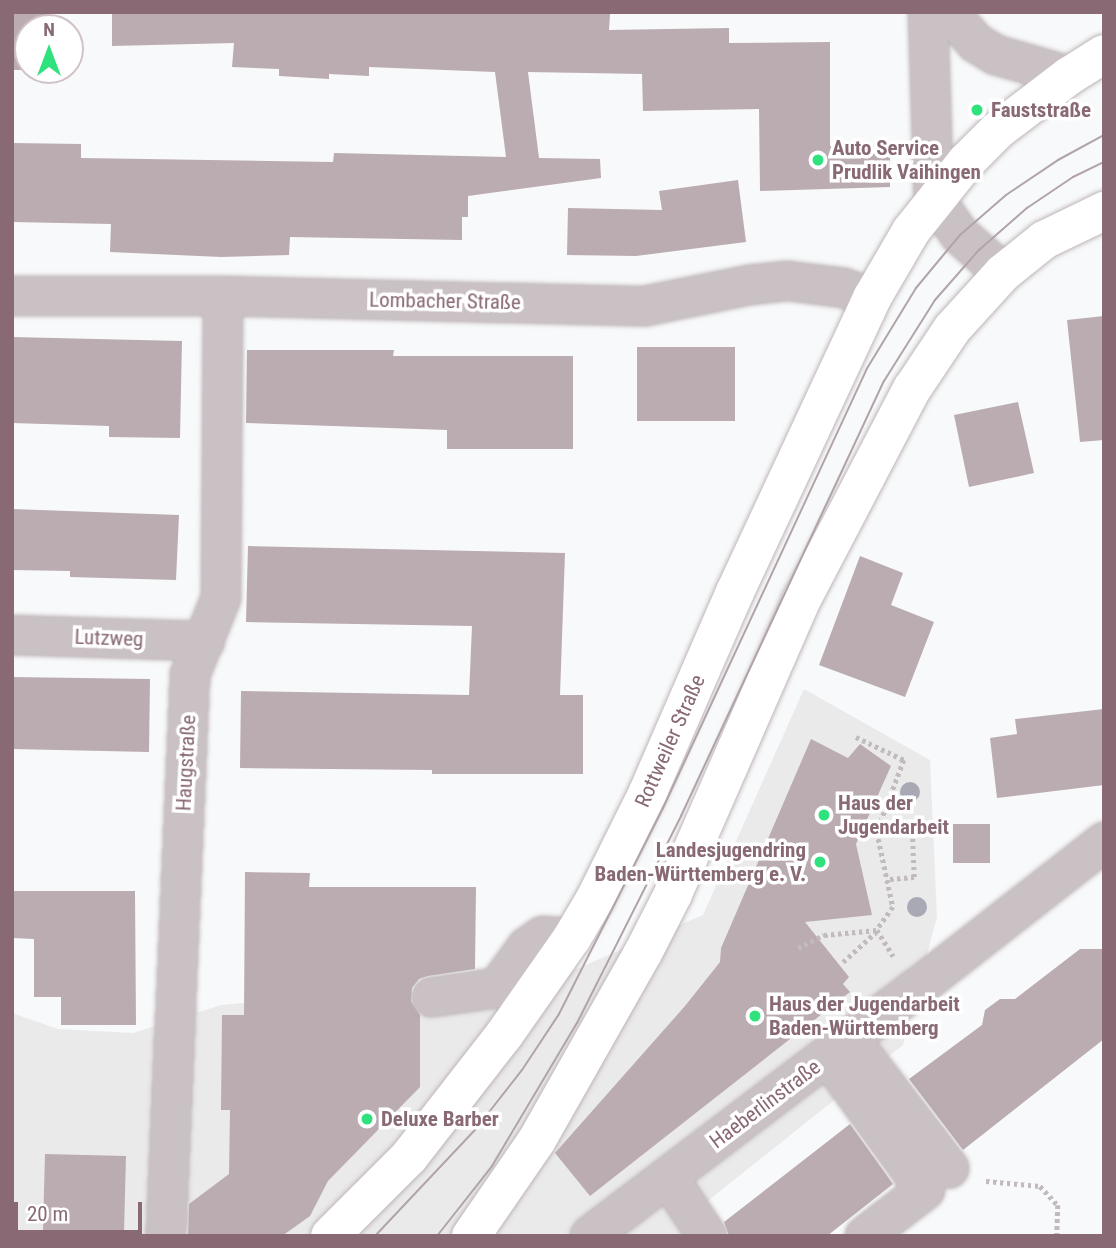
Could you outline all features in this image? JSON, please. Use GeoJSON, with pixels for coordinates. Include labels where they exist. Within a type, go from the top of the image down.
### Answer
{"type":"FeatureCollection","features":[{"type":"Feature","properties":{"kind":"main road","name":"Rottweiler Straße"},"geometry":{"type":"LineString","coordinates":[[330,1236],[410,1157],[504,1035],[572,938],[648,792],[735,593],[872,298],[911,231],[934,198],[998,130],[1093,62]]}},
{"type":"Feature","properties":{"kind":"main road"},"geometry":{"type":"LineString","coordinates":[[471,1236],[537,1140],[643,953],[673,894],[802,599],[912,389],[951,329],[1003,273],[1044,240],[1104,211]]}},
{"type":"Feature","properties":{"kind":"street"},"geometry":{"type":"LineString","coordinates":[[928,12],[934,198],[960,234],[1003,273]]}},
{"type":"Feature","properties":{"kind":"street"},"geometry":{"type":"LineString","coordinates":[[949,12],[976,43],[996,54],[1093,62]]}},
{"type":"Feature","properties":{"kind":"street","name":"Lombacher Straße"},"geometry":{"type":"LineString","coordinates":[[12,296],[223,296],[645,306],[749,285],[788,281],[844,288],[872,298]]}},
{"type":"Feature","properties":{"kind":"street","name":"Haugstraße"},"geometry":{"type":"LineString","coordinates":[[166,1236],[190,676],[220,598],[223,296]]}},
{"type":"Feature","properties":{"kind":"street","name":"Lutzweg"},"geometry":{"type":"LineString","coordinates":[[12,635],[205,641]]}},
{"type":"Feature","properties":{"kind":"street","name":"Haeberlinstraße"},"geometry":{"type":"LineString","coordinates":[[590,1236],[914,991],[1104,842]]}},
{"type":"Feature","properties":{"kind":"street"},"geometry":{"type":"LineString","coordinates":[[504,1035],[444,996],[497,988],[527,947],[543,936],[572,938]]}},
{"type":"Feature","properties":{"kind":"street"},"geometry":{"type":"LineString","coordinates":[[839,1048],[949,1168]]}},
{"type":"Feature","properties":{"kind":"street"},"geometry":{"type":"LineString","coordinates":[[839,1048],[925,1190],[865,1236]]}},
{"type":"Feature","properties":{"kind":"street"},"geometry":{"type":"LineString","coordinates":[[668,1177],[708,1236]]}},
{"type":"Feature","properties":{"kind":"path"},"geometry":{"type":"LineString","coordinates":[[843,962],[877,930],[893,907],[877,832],[904,760],[856,737]]}},
{"type":"Feature","properties":{"kind":"path"},"geometry":{"type":"LineString","coordinates":[[890,879],[914,877],[912,828]]}},
{"type":"Feature","properties":{"kind":"path"},"geometry":{"type":"LineString","coordinates":[[798,948],[824,935],[877,930]]}},
{"type":"Feature","properties":{"kind":"path"},"geometry":{"type":"LineString","coordinates":[[877,930],[914,991]]}},
{"type":"Feature","properties":{"kind":"shaded area"},"geometry":{"type":"Polygon","coordinates":[[[804,689],[930,760],[937,917],[903,1045],[694,1212],[712,1236],[12,1236],[12,1013],[58,1029],[133,1033],[221,1005],[347,993],[522,992],[703,915],[804,689]]]}},
{"type":"Feature","properties":{"kind":"building"},"geometry":{"type":"Polygon","coordinates":[[[12,12],[47,12],[14,14],[12,70],[12,12]]]}},
{"type":"Feature","properties":{"kind":"building"},"geometry":{"type":"Polygon","coordinates":[[[112,12],[610,14],[609,30],[729,28],[729,43],[830,42],[830,146],[890,145],[890,187],[760,191],[759,109],[643,111],[642,74],[528,72],[539,158],[600,159],[601,178],[468,196],[468,217],[462,217],[462,240],[290,237],[289,255],[221,257],[110,252],[111,224],[12,222],[12,143],[81,144],[81,158],[333,162],[334,153],[506,157],[495,72],[369,67],[369,76],[329,74],[329,79],[279,76],[279,69],[232,67],[234,43],[112,46],[112,12]]]}},
{"type":"Feature","properties":{"kind":"building"},"geometry":{"type":"Polygon","coordinates":[[[738,180],[746,242],[636,256],[567,255],[568,208],[662,210],[659,191],[738,180]]]}},
{"type":"Feature","properties":{"kind":"building"},"geometry":{"type":"Polygon","coordinates":[[[1104,316],[1104,440],[1080,442],[1067,320],[1104,316]]]}},
{"type":"Feature","properties":{"kind":"building"},"geometry":{"type":"Polygon","coordinates":[[[12,337],[182,341],[180,438],[109,437],[109,426],[12,423],[12,337]]]}},
{"type":"Feature","properties":{"kind":"building"},"geometry":{"type":"Polygon","coordinates":[[[637,347],[735,347],[735,421],[637,421],[637,347]]]}},
{"type":"Feature","properties":{"kind":"building"},"geometry":{"type":"Polygon","coordinates":[[[247,350],[394,350],[393,356],[573,356],[573,449],[447,449],[447,430],[246,423],[247,350]]]}},
{"type":"Feature","properties":{"kind":"building"},"geometry":{"type":"Polygon","coordinates":[[[1018,402],[1034,473],[969,487],[954,415],[1018,402]]]}},
{"type":"Feature","properties":{"kind":"building"},"geometry":{"type":"Polygon","coordinates":[[[12,509],[179,515],[176,580],[70,577],[70,571],[12,570],[12,509]]]}},
{"type":"Feature","properties":{"kind":"building"},"geometry":{"type":"Polygon","coordinates":[[[248,546],[565,553],[560,695],[583,695],[583,774],[432,774],[432,770],[240,768],[241,691],[469,695],[472,626],[246,622],[248,546]]]}},
{"type":"Feature","properties":{"kind":"building"},"geometry":{"type":"Polygon","coordinates":[[[860,556],[903,573],[891,605],[934,622],[905,697],[819,665],[860,556]]]}},
{"type":"Feature","properties":{"kind":"building"},"geometry":{"type":"Polygon","coordinates":[[[12,677],[150,679],[149,752],[12,749],[12,677]]]}},
{"type":"Feature","properties":{"kind":"building"},"geometry":{"type":"Polygon","coordinates":[[[1104,709],[1104,785],[997,798],[990,738],[1017,734],[1015,719],[1104,709]]]}},
{"type":"Feature","properties":{"kind":"building"},"geometry":{"type":"Polygon","coordinates":[[[811,739],[848,758],[860,744],[891,766],[856,844],[872,915],[805,922],[849,977],[843,984],[850,992],[590,1196],[555,1153],[685,1006],[720,962],[721,948],[811,739]]]}},
{"type":"Feature","properties":{"kind":"building"},"geometry":{"type":"Polygon","coordinates":[[[953,824],[990,824],[990,863],[953,863],[953,824]]]}},
{"type":"Feature","properties":{"kind":"building"},"geometry":{"type":"Polygon","coordinates":[[[245,872],[310,873],[309,887],[476,887],[475,969],[428,976],[419,979],[412,988],[411,1001],[420,1015],[420,1087],[328,1181],[310,1216],[282,1236],[188,1236],[189,1204],[229,1174],[230,1110],[221,1110],[222,1015],[244,1015],[245,872]]]}},
{"type":"Feature","properties":{"kind":"building"},"geometry":{"type":"Polygon","coordinates":[[[12,891],[135,891],[136,1025],[61,1025],[61,997],[34,997],[34,939],[12,938],[12,891]]]}},
{"type":"Feature","properties":{"kind":"building"},"geometry":{"type":"Polygon","coordinates":[[[1080,949],[1104,949],[1104,1039],[963,1150],[909,1079],[982,1025],[985,1010],[1000,999],[1015,999],[1080,949]]]}},
{"type":"Feature","properties":{"kind":"building"},"geometry":{"type":"Polygon","coordinates":[[[850,1124],[893,1184],[827,1236],[729,1236],[724,1222],[850,1124]]]}},
{"type":"Feature","properties":{"kind":"building"},"geometry":{"type":"Polygon","coordinates":[[[45,1154],[126,1156],[124,1232],[43,1230],[45,1154]]]}},
{"type":"Feature","properties":{"kind":"tram line"},"geometry":{"type":"LineString","coordinates":[[375,1236],[475,1130],[522,1070],[559,1014],[663,808],[866,370],[916,288],[960,235],[1006,195],[1058,160],[1104,135]]}},
{"type":"Feature","properties":{"kind":"tram line"},"geometry":{"type":"LineString","coordinates":[[437,1236],[492,1166],[577,1023],[681,816],[884,381],[935,300],[979,250],[1027,208],[1073,177],[1104,162]]}},
{"type":"Feature","properties":{"kind":"place","name":"Fauststraße"},"geometry":{"type":"Point","coordinates":[977,110]}},
{"type":"Feature","properties":{"kind":"place","name":"Auto Service Prudlik Vaihingen"},"geometry":{"type":"Point","coordinates":[818,160]}},
{"type":"Feature","properties":{"kind":"place","name":"Haus der Jugendarbeit"},"geometry":{"type":"Point","coordinates":[824,815]}},
{"type":"Feature","properties":{"kind":"place","name":"Landesjugendring Baden-Württemberg e. V."},"geometry":{"type":"Point","coordinates":[820,862]}},
{"type":"Feature","properties":{"kind":"place","name":"Haus der Jugendarbeit Baden-Württemberg"},"geometry":{"type":"Point","coordinates":[755,1016]}},
{"type":"Feature","properties":{"kind":"place","name":"Deluxe Barber"},"geometry":{"type":"Point","coordinates":[367,1119]}}]}
